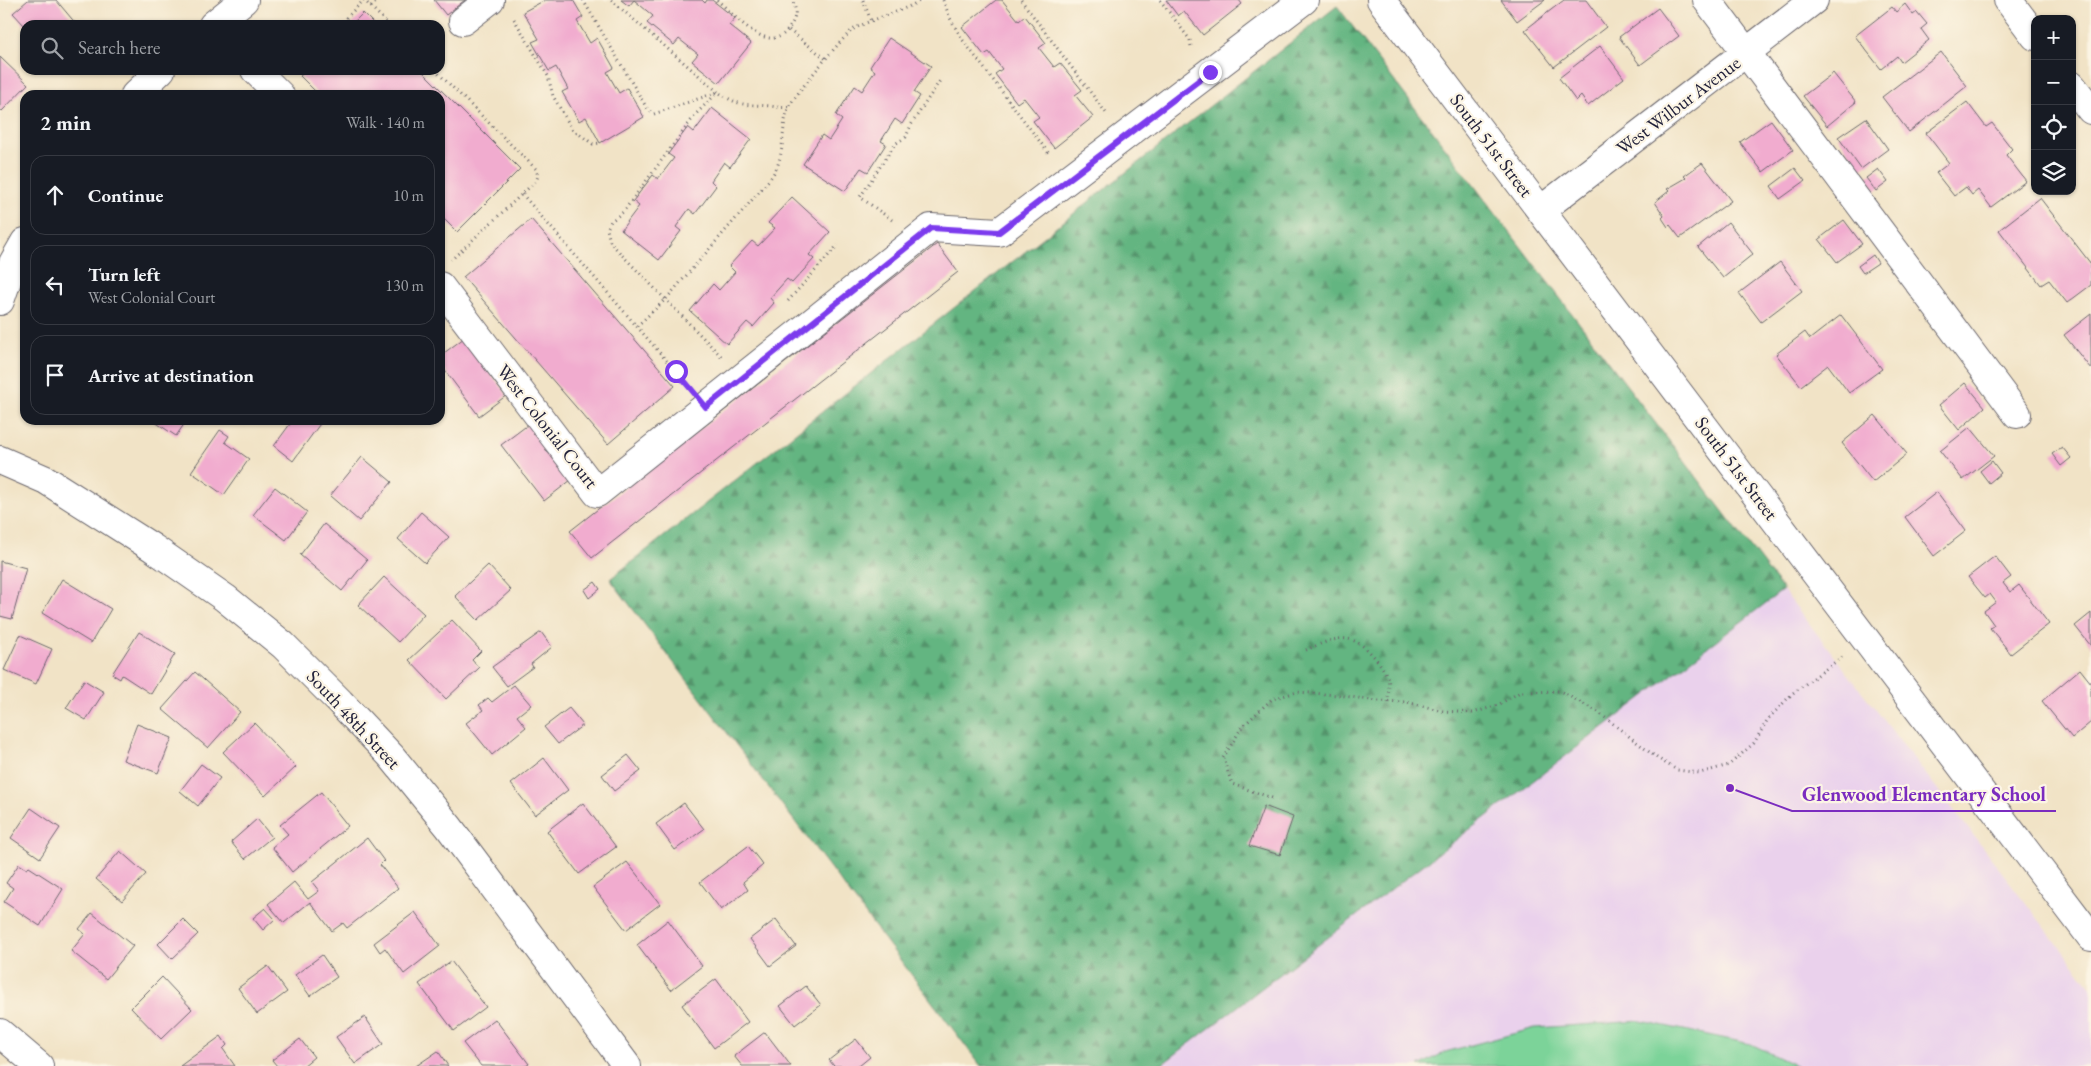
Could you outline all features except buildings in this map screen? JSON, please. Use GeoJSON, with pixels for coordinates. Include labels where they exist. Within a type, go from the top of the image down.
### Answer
{"type":"FeatureCollection","features":[{"type":"Feature","properties":{"kind":"street"},"geometry":{"type":"LineString","coordinates":[[220,20],[244,0]]}},
{"type":"Feature","properties":{"kind":"street"},"geometry":{"type":"LineString","coordinates":[[463,21],[490,0]]}},
{"type":"Feature","properties":{"kind":"street","name":"West Colonial Court"},"geometry":{"type":"LineString","coordinates":[[445,278],[597,493],[931,228],[999,232],[1304,0]]}},
{"type":"Feature","properties":{"kind":"street","name":"South 51st Street"},"geometry":{"type":"LineString","coordinates":[[1381,0],[2091,937]]}},
{"type":"Feature","properties":{"kind":"street"},"geometry":{"type":"LineString","coordinates":[[1707,0],[2017,414]]}},
{"type":"Feature","properties":{"kind":"street","name":"West Wilbur Avenue"},"geometry":{"type":"LineString","coordinates":[[1541,210],[1814,0]]}},
{"type":"Feature","properties":{"kind":"street"},"geometry":{"type":"LineString","coordinates":[[2008,0],[2031,31]]}},
{"type":"Feature","properties":{"kind":"street"},"geometry":{"type":"LineString","coordinates":[[140,90],[156,75]]}},
{"type":"Feature","properties":{"kind":"street"},"geometry":{"type":"LineString","coordinates":[[260,75],[275,90]]}},
{"type":"Feature","properties":{"kind":"street"},"geometry":{"type":"LineString","coordinates":[[2076,91],[2091,110]]}},
{"type":"Feature","properties":{"kind":"street"},"geometry":{"type":"LineString","coordinates":[[0,301],[13,263],[20,251]]}},
{"type":"Feature","properties":{"kind":"street","name":"South 48th Street"},"geometry":{"type":"LineString","coordinates":[[0,460],[46,480],[153,548],[224,598],[289,652],[391,756],[449,827],[627,1066]]}},
{"type":"Feature","properties":{"kind":"street"},"geometry":{"type":"LineString","coordinates":[[0,1033],[39,1066]]}},
{"type":"Feature","properties":{"kind":"path"},"geometry":{"type":"LineString","coordinates":[[345,20],[364,0],[384,20]]}},
{"type":"Feature","properties":{"kind":"path"},"geometry":{"type":"LineString","coordinates":[[371,7],[378,0]]}},
{"type":"Feature","properties":{"kind":"path"},"geometry":{"type":"LineString","coordinates":[[583,0],[648,110],[654,114],[718,92]]}},
{"type":"Feature","properties":{"kind":"path"},"geometry":{"type":"LineString","coordinates":[[611,0],[718,92],[733,102],[746,106],[778,108],[789,106]]}},
{"type":"Feature","properties":{"kind":"path"},"geometry":{"type":"LineString","coordinates":[[717,0],[761,37],[771,40],[780,37],[789,30],[795,20],[796,11],[792,0]]}},
{"type":"Feature","properties":{"kind":"path"},"geometry":{"type":"LineString","coordinates":[[862,0],[872,21]]}},
{"type":"Feature","properties":{"kind":"path"},"geometry":{"type":"LineString","coordinates":[[637,326],[666,300],[765,185],[776,168],[789,106],[841,40],[852,30],[906,9],[921,0]]}},
{"type":"Feature","properties":{"kind":"path"},"geometry":{"type":"LineString","coordinates":[[943,0],[950,18],[962,39],[1068,179]]}},
{"type":"Feature","properties":{"kind":"path"},"geometry":{"type":"LineString","coordinates":[[1021,0],[1124,137]]}},
{"type":"Feature","properties":{"kind":"path"},"geometry":{"type":"LineString","coordinates":[[1160,0],[1190,40],[1191,46],[1210,72]]}},
{"type":"Feature","properties":{"kind":"path"},"geometry":{"type":"LineString","coordinates":[[512,16],[548,76],[553,96],[572,129],[592,144],[600,143]]}},
{"type":"Feature","properties":{"kind":"path"},"geometry":{"type":"LineString","coordinates":[[789,30],[826,59]]}},
{"type":"Feature","properties":{"kind":"path"},"geometry":{"type":"LineString","coordinates":[[440,75],[536,169],[538,176],[536,182],[445,273]]}},
{"type":"Feature","properties":{"kind":"path"},"geometry":{"type":"LineString","coordinates":[[919,239],[860,197],[895,144],[906,136],[941,79]]}},
{"type":"Feature","properties":{"kind":"path"},"geometry":{"type":"LineString","coordinates":[[718,92],[696,114],[623,212],[611,221],[607,229],[610,242],[743,378]]}},
{"type":"Feature","properties":{"kind":"path"},"geometry":{"type":"LineString","coordinates":[[522,194],[706,407]]}},
{"type":"Feature","properties":{"kind":"path"},"geometry":{"type":"LineString","coordinates":[[1306,650],[1324,642],[1348,639],[1364,648],[1378,659],[1388,680],[1388,702]]}},
{"type":"Feature","properties":{"kind":"path"},"geometry":{"type":"LineString","coordinates":[[1272,798],[1232,784],[1223,758],[1242,727],[1272,699],[1297,692],[1388,702],[1407,702],[1443,711],[1472,713],[1498,705],[1520,692],[1560,691],[1598,712],[1657,758],[1676,770],[1700,773],[1729,765],[1754,744],[1768,719],[1793,693],[1866,639]]}},
{"type":"Feature","properties":{"kind":"shaded area"},"geometry":{"type":"Polygon","coordinates":[[[1783,590],[2091,987],[2091,1066],[1160,1066],[1783,590]]]}},
{"type":"Feature","properties":{"kind":"green space"},"geometry":{"type":"Polygon","coordinates":[[[1337,6],[1783,590],[1160,1066],[981,1066],[610,579],[1337,6]]]}},
{"type":"Feature","properties":{"kind":"green space"},"geometry":{"type":"Polygon","coordinates":[[[1641,1021],[1751,1044],[1797,1066],[1419,1066],[1445,1052],[1535,1028],[1641,1021]]]}},
{"type":"Feature","properties":{"kind":"place","name":"Glenwood Elementary School"},"geometry":{"type":"Point","coordinates":[1730,788]}},
{"type":"Feature","properties":{"kind":"route"},"geometry":{"type":"LineString","coordinates":[[676,371],[706,407],[931,228],[999,232],[1210,72]]}}]}
